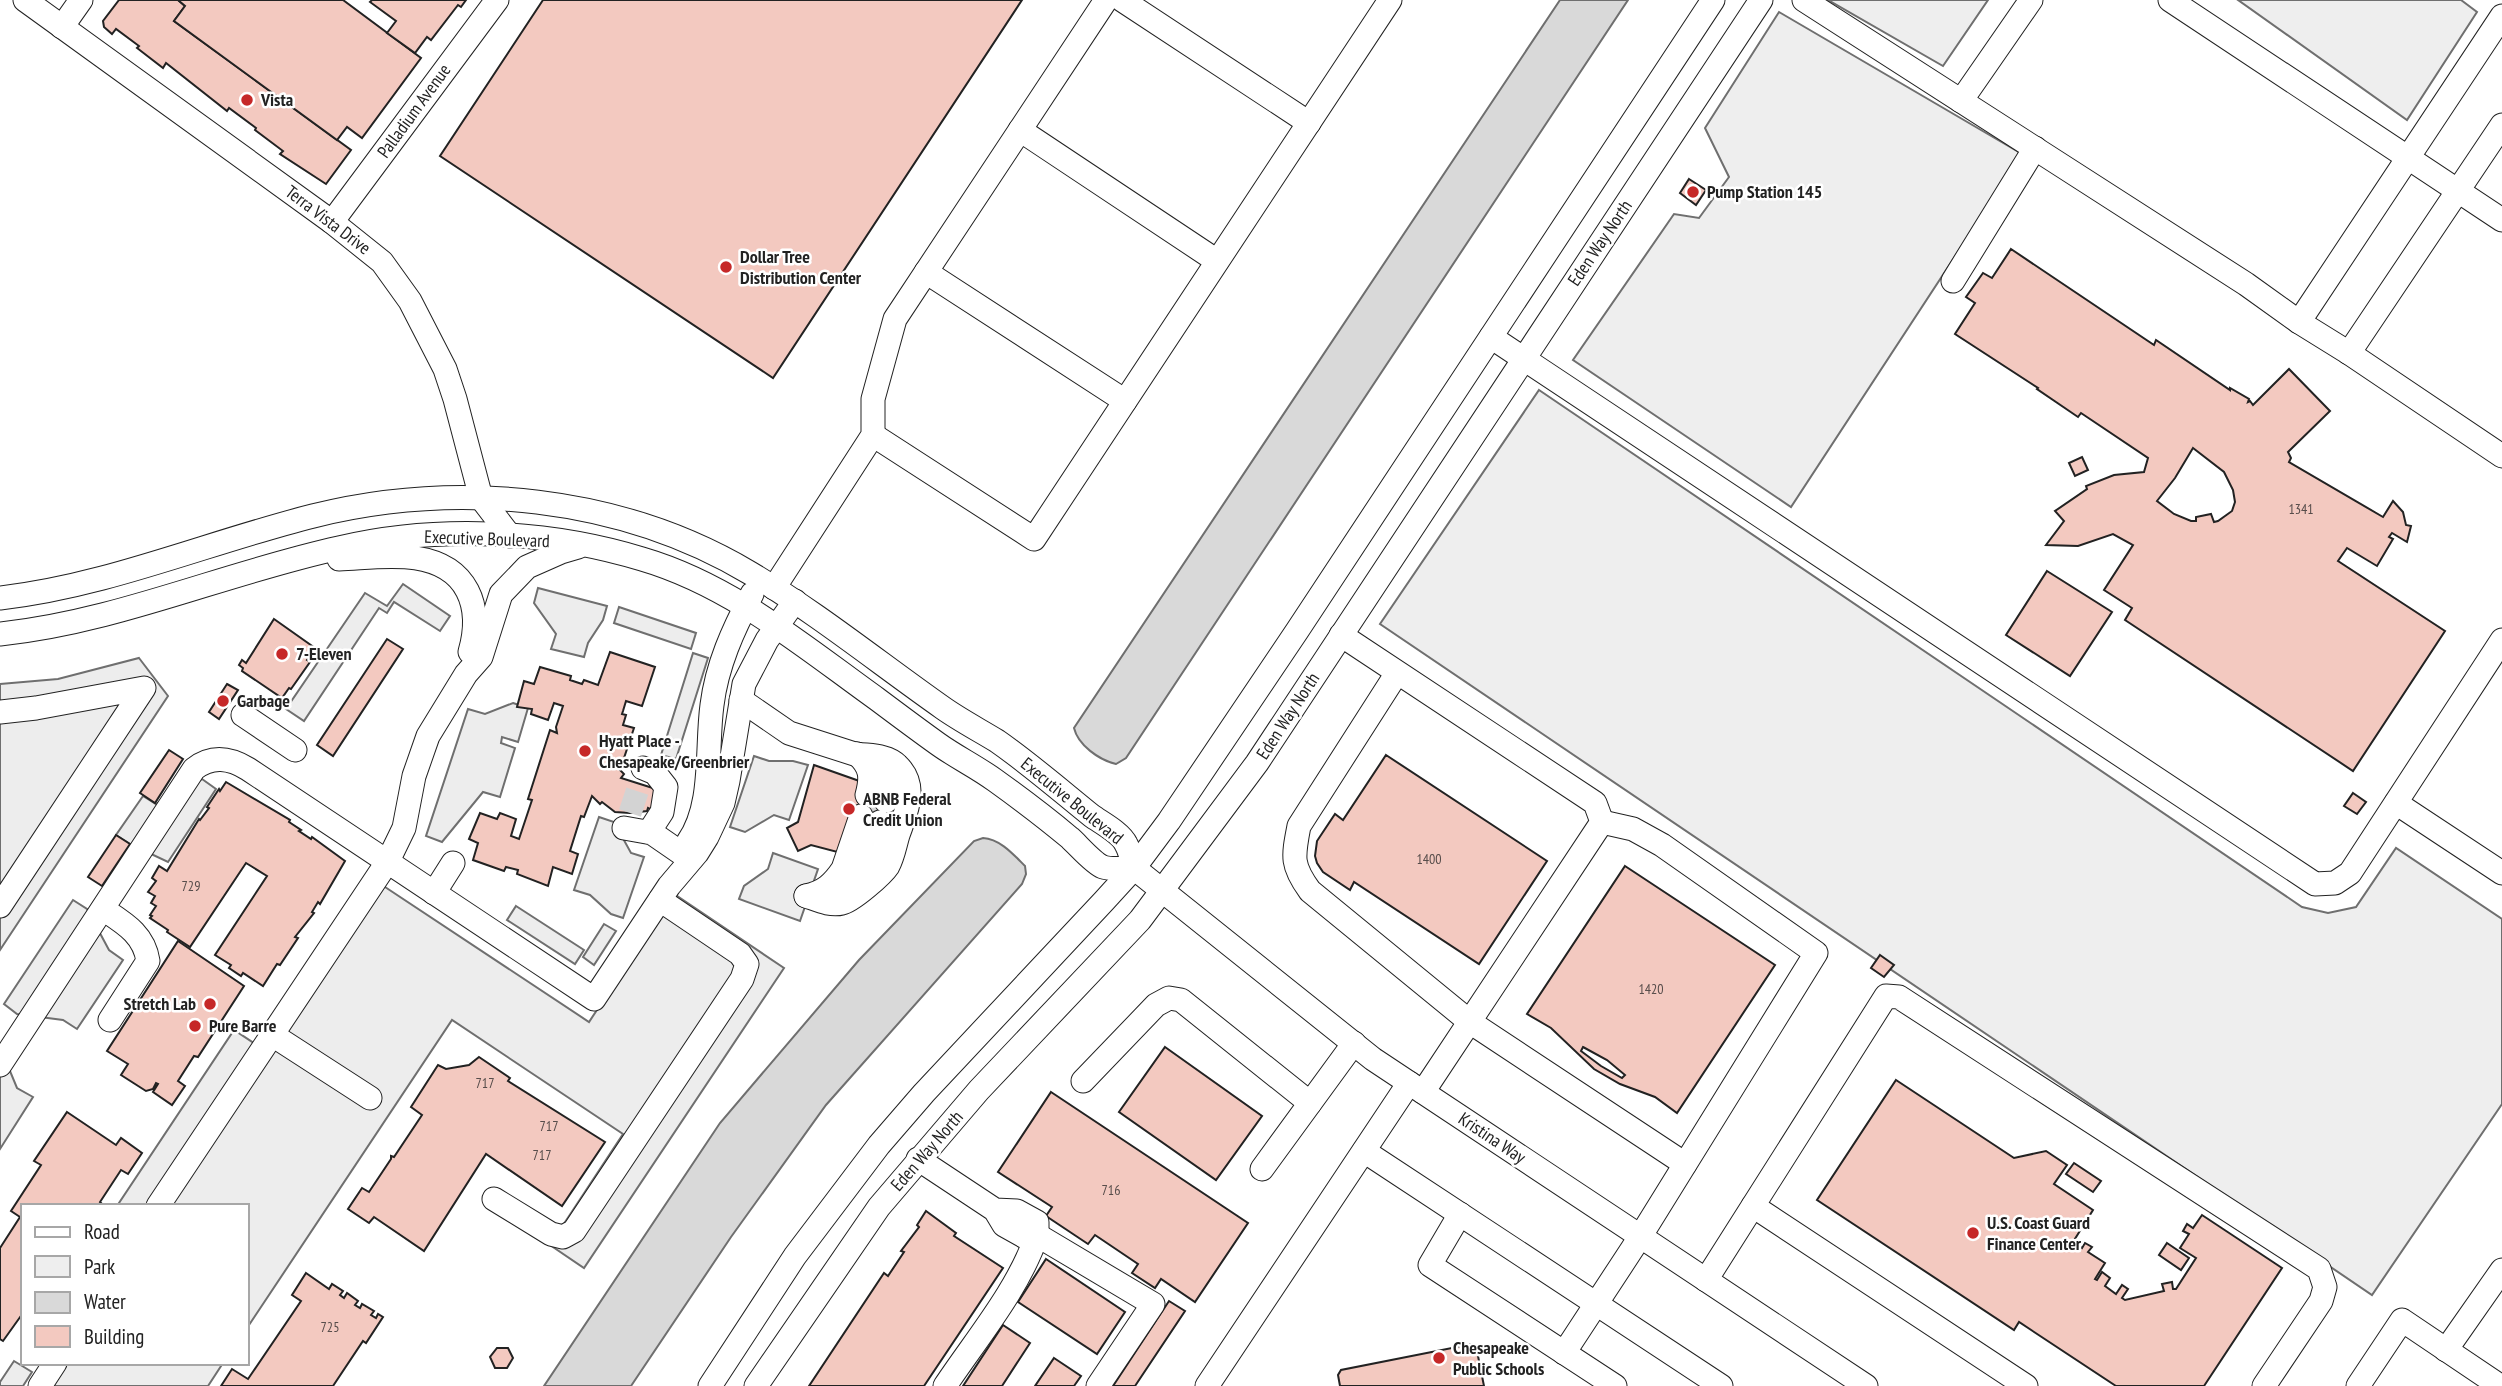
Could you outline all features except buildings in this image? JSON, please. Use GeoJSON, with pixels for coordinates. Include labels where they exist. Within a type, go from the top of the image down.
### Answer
{"type":"FeatureCollection","features":[{"type":"Feature","properties":{"kind":"street","name":"Terra Vista Drive"},"geometry":{"type":"LineString","coordinates":[[25,0],[332,222],[382,262],[410,301],[445,369],[481,498],[510,536]]}},
{"type":"Feature","properties":{"kind":"street"},"geometry":{"type":"LineString","coordinates":[[62,27],[81,0]]}},
{"type":"Feature","properties":{"kind":"street","name":"Palladium Avenue"},"geometry":{"type":"LineString","coordinates":[[332,222],[496,0]]}},
{"type":"Feature","properties":{"kind":"street"},"geometry":{"type":"LineString","coordinates":[[665,893],[670,873],[695,833],[701,812],[716,680],[728,640],[746,606],[767,584],[873,435],[873,399],[895,320],[1106,0]]}},
{"type":"Feature","properties":{"kind":"street"},"geometry":{"type":"LineString","coordinates":[[1122,0],[1309,122]]}},
{"type":"Feature","properties":{"kind":"street"},"geometry":{"type":"LineString","coordinates":[[873,435],[1034,539],[1390,0]]}},
{"type":"Feature","properties":{"kind":"street"},"geometry":{"type":"LineString","coordinates":[[710,1386],[795,1255],[879,1145],[924,1093],[1134,868],[1221,745],[1713,0]]}},
{"type":"Feature","properties":{"kind":"street","name":"Eden Way North"},"geometry":{"type":"LineString","coordinates":[[756,1386],[855,1240],[918,1159],[979,1090],[1140,920],[1257,763],[1761,0]]}},
{"type":"Feature","properties":{"kind":"street"},"geometry":{"type":"LineString","coordinates":[[1804,0],[2246,284],[2298,322],[2502,456]]}},
{"type":"Feature","properties":{"kind":"street"},"geometry":{"type":"LineString","coordinates":[[1961,101],[2031,0]]}},
{"type":"Feature","properties":{"kind":"street"},"geometry":{"type":"LineString","coordinates":[[2170,0],[2502,220]]}},
{"type":"Feature","properties":{"kind":"street"},"geometry":{"type":"LineString","coordinates":[[2298,322],[2502,16]]}},
{"type":"Feature","properties":{"kind":"street"},"geometry":{"type":"LineString","coordinates":[[2349,353],[2502,125]]}},
{"type":"Feature","properties":{"kind":"street"},"geometry":{"type":"LineString","coordinates":[[1020,130],[1217,261]]}},
{"type":"Feature","properties":{"kind":"street"},"geometry":{"type":"LineString","coordinates":[[1953,281],[2035,148]]}},
{"type":"Feature","properties":{"kind":"street"},"geometry":{"type":"LineString","coordinates":[[926,272],[1125,401]]}},
{"type":"Feature","properties":{"kind":"street"},"geometry":{"type":"LineString","coordinates":[[1492,337],[2315,884],[2335,883],[2350,873],[2502,640]]}},
{"type":"Feature","properties":{"kind":"street","name":"Executive Boulevard"},"geometry":{"type":"LineString","coordinates":[[0,598],[64,587],[348,508],[432,498],[481,498],[572,507],[694,544],[795,601],[945,709],[998,742],[1126,841],[1134,868],[1103,867],[1002,785],[939,744],[746,606],[697,580],[614,551],[510,536],[450,535],[379,540],[338,548],[89,618],[0,634]]}},
{"type":"Feature","properties":{"kind":"street"},"geometry":{"type":"LineString","coordinates":[[159,1204],[388,861],[404,828],[414,776],[428,736],[466,674],[481,657],[501,594],[527,567],[585,546]]}},
{"type":"Feature","properties":{"kind":"street"},"geometry":{"type":"LineString","coordinates":[[301,558],[415,557],[434,563],[453,574],[467,588],[474,607],[474,636],[466,674]]}},
{"type":"Feature","properties":{"kind":"street"},"geometry":{"type":"LineString","coordinates":[[0,1065],[194,769],[210,760],[237,763],[594,999],[665,893],[703,844],[723,803],[735,749],[744,684],[777,626],[795,601]]}},
{"type":"Feature","properties":{"kind":"street"},"geometry":{"type":"LineString","coordinates":[[1341,635],[1595,803],[1602,822]]}},
{"type":"Feature","properties":{"kind":"street"},"geometry":{"type":"LineString","coordinates":[[1397,673],[1299,826],[1294,852],[1297,873],[1310,891],[1470,1022],[1685,1164]]}},
{"type":"Feature","properties":{"kind":"street"},"geometry":{"type":"LineString","coordinates":[[0,712],[144,688],[0,906]]}},
{"type":"Feature","properties":{"kind":"street"},"geometry":{"type":"LineString","coordinates":[[741,699],[789,733],[867,758],[881,757],[897,765],[909,785],[909,804],[887,867],[848,901],[818,900],[843,869],[878,810],[867,758]]}},
{"type":"Feature","properties":{"kind":"street"},"geometry":{"type":"LineString","coordinates":[[243,715],[295,750]]}},
{"type":"Feature","properties":{"kind":"street"},"geometry":{"type":"LineString","coordinates":[[643,768],[655,773],[666,787],[662,812],[649,832]]}},
{"type":"Feature","properties":{"kind":"street"},"geometry":{"type":"LineString","coordinates":[[2396,803],[2502,873]]}},
{"type":"Feature","properties":{"kind":"street"},"geometry":{"type":"LineString","coordinates":[[1208,1386],[1364,1151],[1470,1022],[1602,822]]}},
{"type":"Feature","properties":{"kind":"street"},"geometry":{"type":"LineString","coordinates":[[1564,1353],[1640,1237],[1816,953],[1662,845],[1633,829],[1602,822]]}},
{"type":"Feature","properties":{"kind":"street"},"geometry":{"type":"LineString","coordinates":[[624,828],[649,832],[681,853]]}},
{"type":"Feature","properties":{"kind":"street"},"geometry":{"type":"LineString","coordinates":[[681,853],[703,844]]}},
{"type":"Feature","properties":{"kind":"street"},"geometry":{"type":"LineString","coordinates":[[434,892],[453,863]]}},
{"type":"Feature","properties":{"kind":"street","name":"Kristina Way"},"geometry":{"type":"LineString","coordinates":[[1134,868],[1354,1043],[1416,1087],[1866,1386]]}},
{"type":"Feature","properties":{"kind":"street"},"geometry":{"type":"LineString","coordinates":[[495,1199],[551,1234],[563,1237],[574,1231],[742,979],[747,964],[740,954],[665,893]]}},
{"type":"Feature","properties":{"kind":"street"},"geometry":{"type":"LineString","coordinates":[[103,909],[135,932],[146,951],[148,961],[110,1020]]}},
{"type":"Feature","properties":{"kind":"street"},"geometry":{"type":"LineString","coordinates":[[1706,1280],[1886,996],[1899,997],[2319,1269],[2325,1287],[2321,1301],[2264,1386]]}},
{"type":"Feature","properties":{"kind":"street"},"geometry":{"type":"LineString","coordinates":[[1083,1081],[1156,1005],[1169,998],[1181,1000],[1310,1103]]}},
{"type":"Feature","properties":{"kind":"street"},"geometry":{"type":"LineString","coordinates":[[271,1034],[370,1098]]}},
{"type":"Feature","properties":{"kind":"street"},"geometry":{"type":"LineString","coordinates":[[1262,1169],[1354,1043]]}},
{"type":"Feature","properties":{"kind":"street"},"geometry":{"type":"LineString","coordinates":[[1364,1151],[1721,1386]]}},
{"type":"Feature","properties":{"kind":"street"},"geometry":{"type":"LineString","coordinates":[[918,1159],[995,1210],[1017,1211],[1037,1222],[1037,1235],[1031,1252],[945,1386]]}},
{"type":"Feature","properties":{"kind":"street"},"geometry":{"type":"LineString","coordinates":[[1753,1206],[2026,1386]]}},
{"type":"Feature","properties":{"kind":"street"},"geometry":{"type":"LineString","coordinates":[[1460,1214],[1430,1265],[1615,1386]]}},
{"type":"Feature","properties":{"kind":"street"},"geometry":{"type":"LineString","coordinates":[[1037,1235],[1153,1304],[1098,1386]]}},
{"type":"Feature","properties":{"kind":"street"},"geometry":{"type":"LineString","coordinates":[[2446,1350],[2502,1270]]}},
{"type":"Feature","properties":{"kind":"street"},"geometry":{"type":"LineString","coordinates":[[2358,1386],[2402,1320],[2500,1386]]}},
{"type":"Feature","properties":{"kind":"street"},"geometry":{"type":"LineString","coordinates":[[40,1386],[54,1365]]}},
{"type":"Feature","properties":{"kind":"green space"},"geometry":{"type":"Polygon","coordinates":[[[1828,0],[1988,0],[1943,66],[1828,0]]]}},
{"type":"Feature","properties":{"kind":"green space"},"geometry":{"type":"Polygon","coordinates":[[[2238,0],[2461,0],[2477,12],[2407,120],[2238,0]]]}},
{"type":"Feature","properties":{"kind":"green space"},"geometry":{"type":"Polygon","coordinates":[[[1779,12],[2022,154],[1791,507],[1573,360],[1674,214],[1699,218],[1729,177],[1705,128],[1779,12]]]}},
{"type":"Feature","properties":{"kind":"green space"},"geometry":{"type":"Polygon","coordinates":[[[1539,390],[2302,907],[2328,913],[2356,907],[2396,848],[2502,919],[2502,1104],[2372,1295],[1380,624],[1539,390]]]}},
{"type":"Feature","properties":{"kind":"shaded area"},"geometry":{"type":"Polygon","coordinates":[[[403,584],[450,616],[440,631],[394,602],[387,613],[379,608],[304,721],[286,709],[365,593],[387,606],[403,584]]]}},
{"type":"Feature","properties":{"kind":"shaded area"},"geometry":{"type":"Polygon","coordinates":[[[538,588],[607,606],[603,620],[588,643],[584,657],[551,649],[556,634],[534,603],[538,588]]]}},
{"type":"Feature","properties":{"kind":"shaded area"},"geometry":{"type":"Polygon","coordinates":[[[619,607],[696,633],[691,649],[614,623],[619,607]]]}},
{"type":"Feature","properties":{"kind":"shaded area"},"geometry":{"type":"Polygon","coordinates":[[[693,653],[708,658],[676,759],[661,755],[693,653]]]}},
{"type":"Feature","properties":{"kind":"shaded area"},"geometry":{"type":"Polygon","coordinates":[[[139,658],[168,696],[0,950],[0,684],[58,679],[139,658]]]}},
{"type":"Feature","properties":{"kind":"shaded area"},"geometry":{"type":"Polygon","coordinates":[[[513,703],[528,708],[518,742],[502,737],[501,743],[515,748],[500,797],[483,792],[442,842],[426,836],[468,709],[485,714],[513,703]]]}},
{"type":"Feature","properties":{"kind":"shaded area"},"geometry":{"type":"Polygon","coordinates":[[[754,756],[769,761],[793,761],[808,765],[789,820],[774,815],[745,832],[730,827],[754,756]]]}},
{"type":"Feature","properties":{"kind":"shaded area"},"geometry":{"type":"Polygon","coordinates":[[[202,779],[216,789],[168,862],[116,835],[143,796],[156,804],[202,779]]]}},
{"type":"Feature","properties":{"kind":"shaded area"},"geometry":{"type":"Polygon","coordinates":[[[599,817],[614,822],[631,853],[644,857],[623,918],[611,914],[590,895],[574,890],[599,817]]]}},
{"type":"Feature","properties":{"kind":"shaded area"},"geometry":{"type":"Polygon","coordinates":[[[773,853],[818,869],[800,921],[739,899],[744,886],[768,869],[773,853]]]}},
{"type":"Feature","properties":{"kind":"shaded area"},"geometry":{"type":"Polygon","coordinates":[[[382,885],[589,1022],[674,894],[784,968],[584,1268],[550,1245],[623,1134],[452,1020],[248,1326],[248,1204],[118,1204],[234,1030],[269,1053],[382,885]]]}},
{"type":"Feature","properties":{"kind":"shaded area"},"geometry":{"type":"Polygon","coordinates":[[[73,900],[87,909],[109,950],[123,960],[77,1029],[63,1020],[17,1014],[4,1004],[73,900]]]}},
{"type":"Feature","properties":{"kind":"shaded area"},"geometry":{"type":"Polygon","coordinates":[[[516,906],[584,950],[575,964],[507,920],[516,906]]]}},
{"type":"Feature","properties":{"kind":"shaded area"},"geometry":{"type":"Polygon","coordinates":[[[604,924],[616,931],[594,965],[583,957],[604,924]]]}},
{"type":"Feature","properties":{"kind":"shaded area"},"geometry":{"type":"Polygon","coordinates":[[[0,1047],[17,1088],[33,1097],[0,1149],[0,1047]]]}},
{"type":"Feature","properties":{"kind":"shaded area"},"geometry":{"type":"Polygon","coordinates":[[[14,1361],[32,1372],[23,1386],[0,1386],[0,1382],[14,1361]]]}},
{"type":"Feature","properties":{"kind":"shaded area"},"geometry":{"type":"Polygon","coordinates":[[[47,1365],[222,1365],[208,1386],[49,1386],[47,1365]]]}},
{"type":"Feature","properties":{"kind":"water"},"geometry":{"type":"Polygon","coordinates":[[[1560,0],[1628,0],[1126,758],[1116,764],[1096,755],[1080,740],[1074,728],[1560,0]]]}},
{"type":"Feature","properties":{"kind":"water"},"geometry":{"type":"Polygon","coordinates":[[[983,838],[1001,844],[1025,866],[1026,874],[1022,884],[826,1105],[731,1237],[631,1386],[544,1386],[720,1123],[859,960],[974,841],[983,838]]]}},
{"type":"Feature","properties":{"kind":"tunnel"},"geometry":{"type":"LineString","coordinates":[[630,813],[640,783]]}},
{"type":"Feature","properties":{"kind":"tunnel"},"geometry":{"type":"LineString","coordinates":[[870,818],[876,798]]}},
{"type":"Feature","properties":{"kind":"tunnel"},"geometry":{"type":"LineString","coordinates":[[889,824],[895,804]]}},
{"type":"Feature","properties":{"kind":"place","name":"Vista"},"geometry":{"type":"Point","coordinates":[247,100]}},
{"type":"Feature","properties":{"kind":"place","name":"Pump Station 145"},"geometry":{"type":"Point","coordinates":[1693,192]}},
{"type":"Feature","properties":{"kind":"place","name":"Dollar Tree Distribution Center"},"geometry":{"type":"Point","coordinates":[726,267]}},
{"type":"Feature","properties":{"kind":"place","name":"7-Eleven"},"geometry":{"type":"Point","coordinates":[282,654]}},
{"type":"Feature","properties":{"kind":"place","name":"Garbage"},"geometry":{"type":"Point","coordinates":[223,701]}},
{"type":"Feature","properties":{"kind":"place","name":"Hyatt Place - Chesapeake/Greenbrier"},"geometry":{"type":"Point","coordinates":[585,751]}},
{"type":"Feature","properties":{"kind":"place","name":"ABNB Federal Credit Union"},"geometry":{"type":"Point","coordinates":[849,809]}},
{"type":"Feature","properties":{"kind":"place","name":"Stretch Lab"},"geometry":{"type":"Point","coordinates":[210,1004]}},
{"type":"Feature","properties":{"kind":"place","name":"Pure Barre"},"geometry":{"type":"Point","coordinates":[195,1026]}},
{"type":"Feature","properties":{"kind":"place","name":"U.S. Coast Guard Finance Center"},"geometry":{"type":"Point","coordinates":[1973,1233]}},
{"type":"Feature","properties":{"kind":"place","name":"Chesapeake Public Schools"},"geometry":{"type":"Point","coordinates":[1439,1358]}}]}
